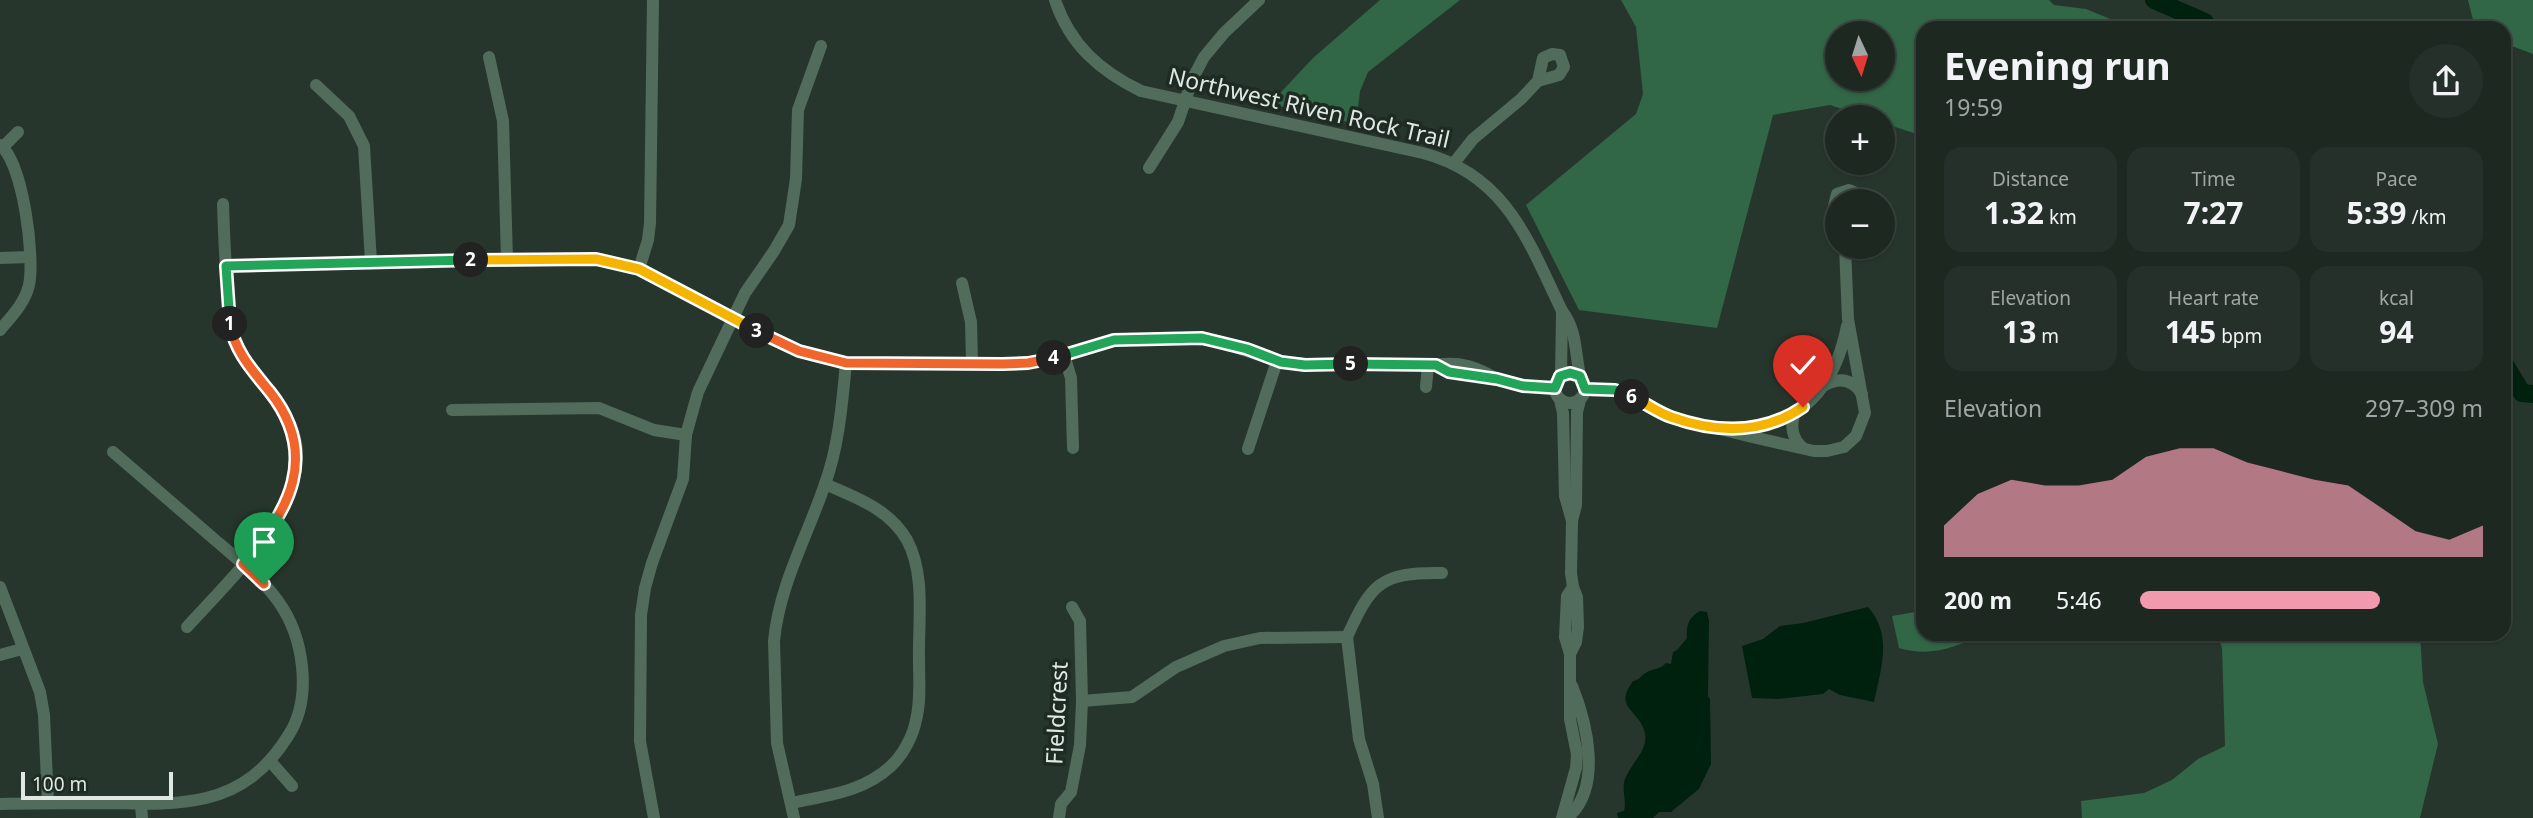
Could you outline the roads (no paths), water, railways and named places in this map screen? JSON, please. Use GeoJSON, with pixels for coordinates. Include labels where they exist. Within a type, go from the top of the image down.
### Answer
{"type":"FeatureCollection","features":[{"type":"Feature","properties":{"kind":"street"},"geometry":{"type":"LineString","coordinates":[[639,269],[650,223],[653,0]]}},
{"type":"Feature","properties":{"kind":"street","name":"Northwest Riven Rock Trail"},"geometry":{"type":"LineString","coordinates":[[1055,0],[1061,18],[1074,41],[1092,61],[1115,79],[1141,91],[1423,153],[1454,163],[1481,180],[1505,203],[1573,329],[1582,388],[1577,412],[1576,505],[1572,521],[1573,587],[1577,597],[1578,626],[1576,642],[1570,654],[1570,719],[1577,754],[1576,768],[1562,818]]}},
{"type":"Feature","properties":{"kind":"street"},"geometry":{"type":"LineString","coordinates":[[1149,167],[1178,122],[1192,80],[1204,57],[1224,33],[1259,0]]}},
{"type":"Feature","properties":{"kind":"street"},"geometry":{"type":"LineString","coordinates":[[654,818],[640,741],[641,615],[652,563],[683,479],[686,435],[698,392],[745,293],[789,225],[796,179],[798,110],[821,46]]}},
{"type":"Feature","properties":{"kind":"street"},"geometry":{"type":"LineString","coordinates":[[489,57],[503,121],[507,259]]}},
{"type":"Feature","properties":{"kind":"street"},"geometry":{"type":"LineString","coordinates":[[1454,163],[1473,139],[1521,99],[1538,80]]}},
{"type":"Feature","properties":{"kind":"street"},"geometry":{"type":"LineString","coordinates":[[316,85],[349,116],[364,146],[371,262]]}},
{"type":"Feature","properties":{"kind":"street"},"geometry":{"type":"LineString","coordinates":[[0,330],[22,301],[29,284],[30,257],[21,185],[15,167],[2,146],[18,132]]}},
{"type":"Feature","properties":{"kind":"street"},"geometry":{"type":"LineString","coordinates":[[187,627],[261,543],[282,510],[293,485],[296,453],[290,422],[243,357],[233,336],[223,204]]}},
{"type":"Feature","properties":{"kind":"street"},"geometry":{"type":"LineString","coordinates":[[0,258],[30,257]]}},
{"type":"Feature","properties":{"kind":"street"},"geometry":{"type":"LineString","coordinates":[[226,266],[596,259],[639,269],[799,351],[846,363],[1028,363],[1114,340],[1202,338],[1247,349],[1277,361],[1305,365],[1432,365],[1451,362],[1476,367],[1497,379],[1523,386],[1558,388],[1571,404],[1582,388]]}},
{"type":"Feature","properties":{"kind":"street"},"geometry":{"type":"LineString","coordinates":[[1558,388],[1570,373],[1582,388],[1615,390],[1672,417],[1803,448],[1827,452],[1835,450],[1856,436],[1863,422],[1863,397],[1848,319],[1847,259]]}},
{"type":"Feature","properties":{"kind":"street"},"geometry":{"type":"LineString","coordinates":[[962,283],[971,322],[972,363]]}},
{"type":"Feature","properties":{"kind":"street","name":"Northwest Riven Rock Trail"},"geometry":{"type":"LineString","coordinates":[[1562,311],[1563,353],[1558,388],[1563,413],[1564,496],[1572,521]]}},
{"type":"Feature","properties":{"kind":"street"},"geometry":{"type":"LineString","coordinates":[[1724,430],[1762,427],[1795,412],[1814,398],[1825,385],[1842,351],[1848,319]]}},
{"type":"Feature","properties":{"kind":"street"},"geometry":{"type":"LineString","coordinates":[[1064,355],[1071,379],[1073,448]]}},
{"type":"Feature","properties":{"kind":"street"},"geometry":{"type":"LineString","coordinates":[[1248,449],[1277,361]]}},
{"type":"Feature","properties":{"kind":"street"},"geometry":{"type":"LineString","coordinates":[[794,818],[777,743],[774,633],[783,592],[825,484],[836,446],[846,363]]}},
{"type":"Feature","properties":{"kind":"street"},"geometry":{"type":"LineString","coordinates":[[1426,387],[1432,365]]}},
{"type":"Feature","properties":{"kind":"street"},"geometry":{"type":"LineString","coordinates":[[1825,385],[1838,379],[1850,382],[1856,385],[1863,397]]}},
{"type":"Feature","properties":{"kind":"street"},"geometry":{"type":"LineString","coordinates":[[452,410],[599,408],[654,430],[686,435]]}},
{"type":"Feature","properties":{"kind":"street"},"geometry":{"type":"LineString","coordinates":[[1795,412],[1792,423],[1794,436],[1803,448]]}},
{"type":"Feature","properties":{"kind":"street"},"geometry":{"type":"LineString","coordinates":[[0,804],[160,804],[204,799],[248,781],[270,761],[293,729],[301,696],[302,665],[293,626],[278,601],[243,564],[113,452]]}},
{"type":"Feature","properties":{"kind":"street"},"geometry":{"type":"LineString","coordinates":[[792,803],[852,790],[893,765],[912,735],[919,707],[918,584],[913,553],[886,514],[864,500],[825,484]]}},
{"type":"Feature","properties":{"kind":"street"},"geometry":{"type":"LineString","coordinates":[[1378,818],[1373,784],[1359,739],[1347,637],[1364,599],[1380,584],[1396,576],[1418,572],[1441,573]]}},
{"type":"Feature","properties":{"kind":"street"},"geometry":{"type":"LineString","coordinates":[[0,587],[40,692],[44,715],[47,803]]}},
{"type":"Feature","properties":{"kind":"street","name":"Fieldcrest"},"geometry":{"type":"LineString","coordinates":[[1059,818],[1061,804],[1071,792],[1079,764],[1082,701],[1080,621],[1072,607]]}},
{"type":"Feature","properties":{"kind":"street"},"geometry":{"type":"LineString","coordinates":[[1082,701],[1132,697],[1176,667],[1224,646],[1269,638],[1347,637]]}},
{"type":"Feature","properties":{"kind":"street"},"geometry":{"type":"LineString","coordinates":[[0,654],[22,649]]}},
{"type":"Feature","properties":{"kind":"street","name":"Northwest Riven Rock Trail"},"geometry":{"type":"LineString","coordinates":[[1567,818],[1581,800],[1586,786],[1588,761],[1580,705],[1570,681]]}},
{"type":"Feature","properties":{"kind":"street"},"geometry":{"type":"LineString","coordinates":[[270,761],[292,786]]}},
{"type":"Feature","properties":{"kind":"street"},"geometry":{"type":"LineString","coordinates":[[141,804],[142,818]]}},
{"type":"Feature","properties":{"kind":"street"},"geometry":{"type":"LineString","coordinates":[[160,804],[160,818]]}},
{"type":"Feature","properties":{"kind":"waterway"},"geometry":{"type":"LineString","coordinates":[[2154,0],[2203,21]]}},
{"type":"Feature","properties":{"kind":"waterway"},"geometry":{"type":"LineString","coordinates":[[2511,375],[2522,393],[2533,394]]}}]}
